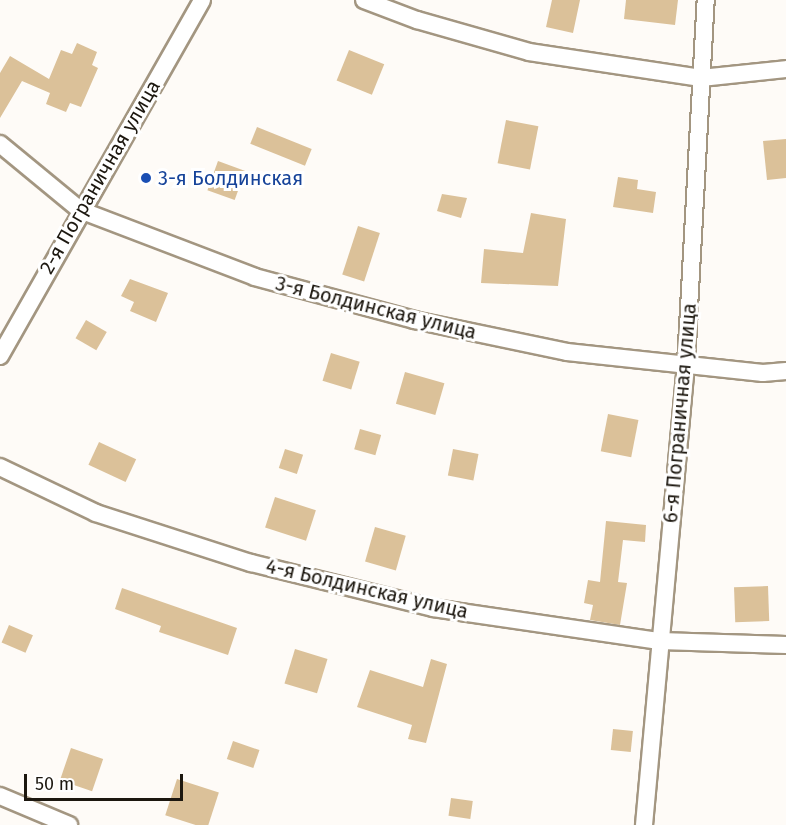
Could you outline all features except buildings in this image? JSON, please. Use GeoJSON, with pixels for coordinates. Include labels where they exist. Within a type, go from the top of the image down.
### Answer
{"type":"FeatureCollection","features":[{"type":"Feature","properties":{"kind":"street","name":"2-я Пограничная улица"},"geometry":{"type":"LineString","coordinates":[[0,356],[80,210],[202,0]]}},
{"type":"Feature","properties":{"kind":"street"},"geometry":{"type":"LineString","coordinates":[[364,0],[417,20],[529,52],[701,78],[786,69]]}},
{"type":"Feature","properties":{"kind":"street","name":"6-я Пограничная улица"},"geometry":{"type":"LineString","coordinates":[[644,825],[686,364],[706,0]]}},
{"type":"Feature","properties":{"kind":"street","name":"3-я Болдинская улица"},"geometry":{"type":"LineString","coordinates":[[0,144],[80,210],[255,278],[414,320],[567,352],[763,373],[786,370]]}},
{"type":"Feature","properties":{"kind":"street","name":"4-я Болдинская улица"},"geometry":{"type":"LineString","coordinates":[[0,466],[96,513],[251,563],[433,608],[660,641],[786,645]]}},
{"type":"Feature","properties":{"kind":"street"},"geometry":{"type":"LineString","coordinates":[[0,796],[69,825]]}},
{"type":"Feature","properties":{"kind":"place","name":"3-я Болдинская"},"geometry":{"type":"Point","coordinates":[146,178]}}]}
